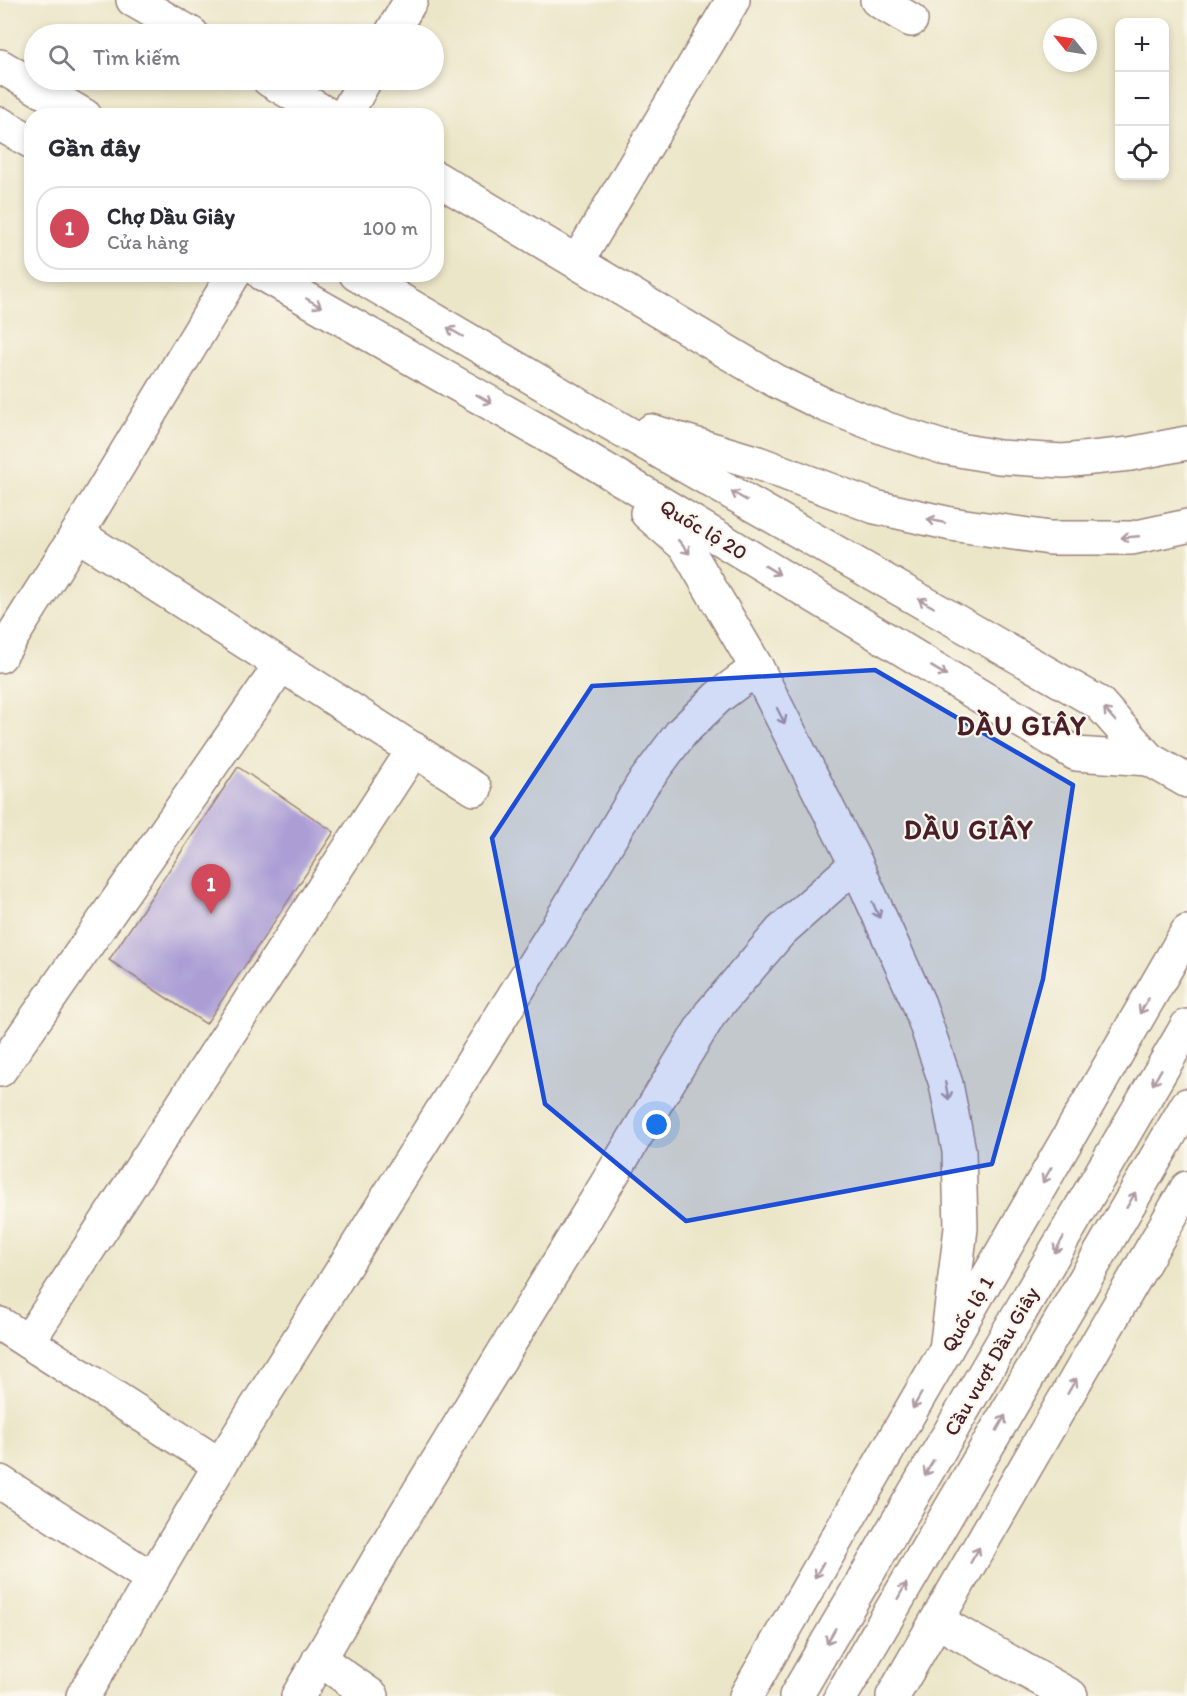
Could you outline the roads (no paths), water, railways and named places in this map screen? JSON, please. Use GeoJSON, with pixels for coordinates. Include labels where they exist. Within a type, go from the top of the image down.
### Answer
{"type":"FeatureCollection","features":[{"type":"Feature","properties":{"kind":"main road"},"geometry":{"type":"LineString","coordinates":[[133,0],[175,24]]}},
{"type":"Feature","properties":{"kind":"main road"},"geometry":{"type":"LineString","coordinates":[[398,24],[411,0]]}},
{"type":"Feature","properties":{"kind":"main road"},"geometry":{"type":"LineString","coordinates":[[577,262],[733,0]]}},
{"type":"Feature","properties":{"kind":"main road"},"geometry":{"type":"LineString","coordinates":[[877,0],[911,20]]}},
{"type":"Feature","properties":{"kind":"main road"},"geometry":{"type":"LineString","coordinates":[[0,66],[24,80]]}},
{"type":"Feature","properties":{"kind":"main road"},"geometry":{"type":"LineString","coordinates":[[41,90],[71,108]]}},
{"type":"Feature","properties":{"kind":"main road"},"geometry":{"type":"LineString","coordinates":[[286,90],[316,108]]}},
{"type":"Feature","properties":{"kind":"main road"},"geometry":{"type":"LineString","coordinates":[[349,108],[359,90]]}},
{"type":"Feature","properties":{"kind":"main road"},"geometry":{"type":"LineString","coordinates":[[0,124],[24,138]]}},
{"type":"Feature","properties":{"kind":"main road"},"geometry":{"type":"LineString","coordinates":[[444,183],[776,381],[825,405],[887,429],[942,447],[999,457],[1063,461],[1130,454],[1187,443]]}},
{"type":"Feature","properties":{"kind":"main road"},"geometry":{"type":"LineString","coordinates":[[0,656],[78,534],[229,282]]}},
{"type":"Feature","properties":{"kind":"main road","name":"Quốc lộ 20"},"geometry":{"type":"LineString","coordinates":[[277,282],[578,453],[1076,754],[1149,759]]}},
{"type":"Feature","properties":{"kind":"main road","name":"Quốc lộ 20"},"geometry":{"type":"LineString","coordinates":[[370,282],[596,415],[1100,703],[1149,759],[1187,781]]}},
{"type":"Feature","properties":{"kind":"main road"},"geometry":{"type":"LineString","coordinates":[[596,415],[759,463],[875,507],[951,524],[1050,538],[1132,538],[1187,526]]}},
{"type":"Feature","properties":{"kind":"main road"},"geometry":{"type":"LineString","coordinates":[[578,453],[686,547],[757,668],[856,864],[919,1004],[946,1084],[959,1151],[961,1228],[946,1350]]}},
{"type":"Feature","properties":{"kind":"main road"},"geometry":{"type":"LineString","coordinates":[[78,534],[475,789]]}},
{"type":"Feature","properties":{"kind":"main road"},"geometry":{"type":"LineString","coordinates":[[0,1070],[281,664]]}},
{"type":"Feature","properties":{"kind":"main road"},"geometry":{"type":"LineString","coordinates":[[82,1696],[220,1465],[546,944],[642,785],[681,734],[718,697],[757,668]]}},
{"type":"Feature","properties":{"kind":"main road"},"geometry":{"type":"LineString","coordinates":[[28,1342],[414,749]]}},
{"type":"Feature","properties":{"kind":"main road"},"geometry":{"type":"LineString","coordinates":[[298,1696],[392,1536],[710,1014],[781,931],[856,864]]}},
{"type":"Feature","properties":{"kind":"main road","name":"Quốc lộ 1"},"geometry":{"type":"LineString","coordinates":[[746,1696],[1187,932]]}},
{"type":"Feature","properties":{"kind":"main road","name":"Cầu vượt Dầu Giây"},"geometry":{"type":"LineString","coordinates":[[796,1696],[1187,1026]]}},
{"type":"Feature","properties":{"kind":"main road","name":"Cầu vượt Dầu Giây"},"geometry":{"type":"LineString","coordinates":[[841,1696],[1187,1105]]}},
{"type":"Feature","properties":{"kind":"main road"},"geometry":{"type":"LineString","coordinates":[[892,1696],[1187,1188]]}},
{"type":"Feature","properties":{"kind":"main road"},"geometry":{"type":"LineString","coordinates":[[0,1324],[220,1465]]}},
{"type":"Feature","properties":{"kind":"main road"},"geometry":{"type":"LineString","coordinates":[[0,1482],[153,1579]]}},
{"type":"Feature","properties":{"kind":"main road"},"geometry":{"type":"LineString","coordinates":[[937,1621],[1071,1696]]}},
{"type":"Feature","properties":{"kind":"main road"},"geometry":{"type":"LineString","coordinates":[[319,1659],[372,1696]]}},
{"type":"Feature","properties":{"kind":"place","name":"Chợ Dầu Giây"},"geometry":{"type":"Point","coordinates":[211,914]}},
{"type":"Feature","properties":{"kind":"district","name":"DẦU GIÂY"},"geometry":{"type":"Point","coordinates":[1022,725]}},
{"type":"Feature","properties":{"kind":"district","name":"DẦU GIÂY"},"geometry":{"type":"Point","coordinates":[969,829]}}]}
